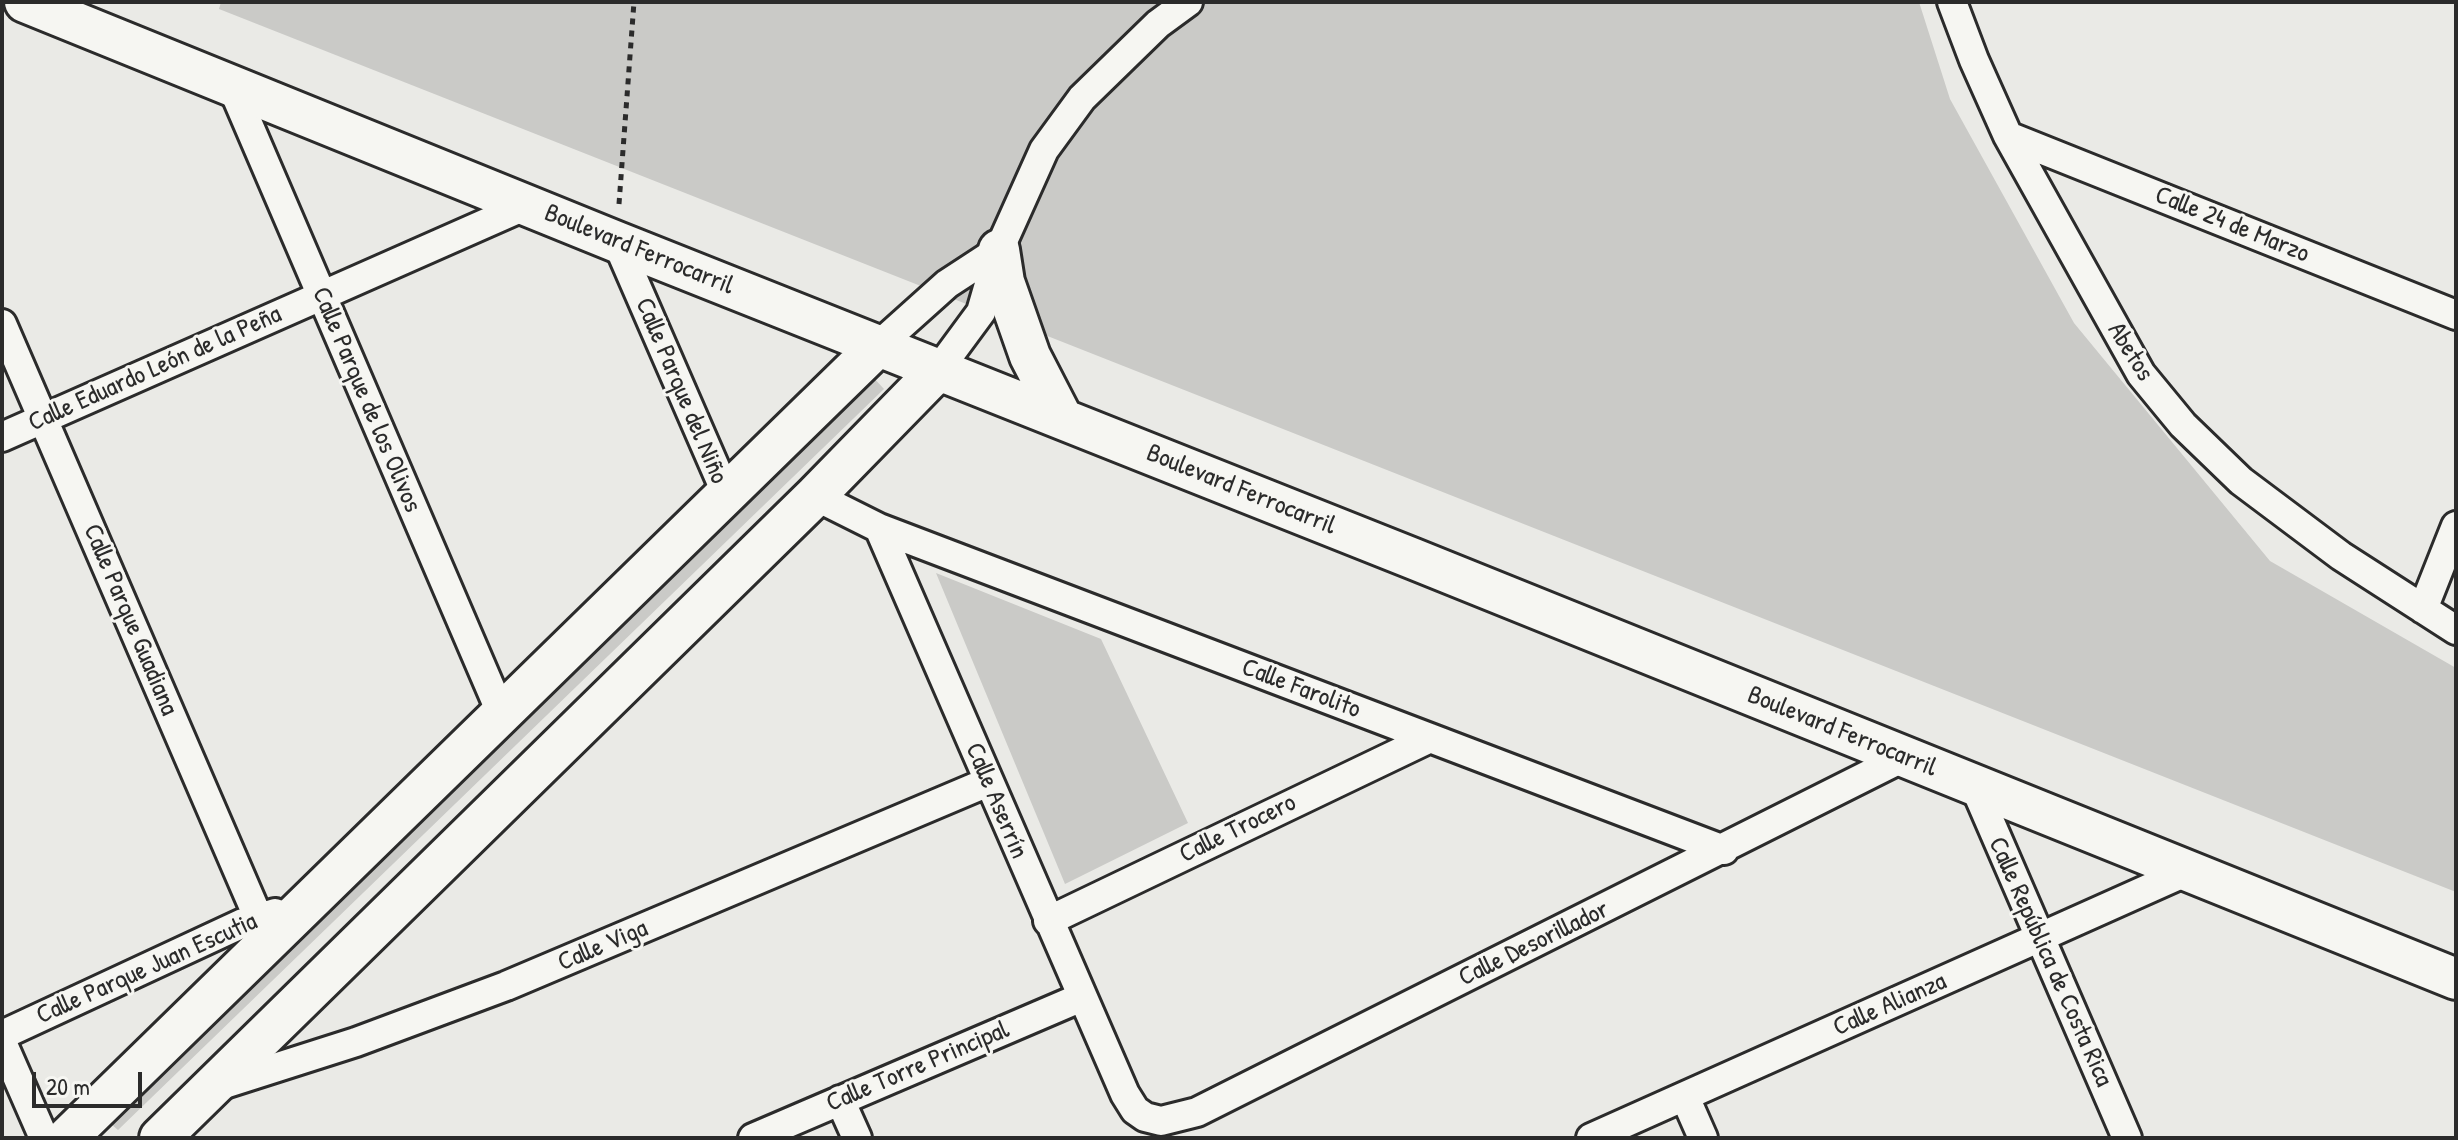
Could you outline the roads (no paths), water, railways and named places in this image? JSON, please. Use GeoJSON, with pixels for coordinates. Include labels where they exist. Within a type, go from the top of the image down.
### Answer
{"type":"FeatureCollection","features":[{"type":"Feature","properties":{"kind":"main road","name":"Boulevard Ferrocarril"},"geometry":{"type":"LineString","coordinates":[[25,2],[2456,979]]}},
{"type":"Feature","properties":{"kind":"main road"},"geometry":{"type":"LineString","coordinates":[[999,250],[1004,282],[1030,356],[1062,418]]}},
{"type":"Feature","properties":{"kind":"main road"},"geometry":{"type":"LineString","coordinates":[[67,1138],[276,915],[502,715],[879,345]]}},
{"type":"Feature","properties":{"kind":"main road"},"geometry":{"type":"LineString","coordinates":[[160,1138],[815,496],[939,369]]}},
{"type":"Feature","properties":{"kind":"street"},"geometry":{"type":"LineString","coordinates":[[939,369],[981,312],[999,250],[1044,150],[1082,98],[1158,24],[1188,2]]}},
{"type":"Feature","properties":{"kind":"street","name":"Abetos"},"geometry":{"type":"LineString","coordinates":[[1952,2],[2008,136],[2141,374],[2183,425],[2241,481],[2341,556],[2456,630]]}},
{"type":"Feature","properties":{"kind":"street","name":"Calle Parque de los Olivos"},"geometry":{"type":"LineString","coordinates":[[231,84],[502,715]]}},
{"type":"Feature","properties":{"kind":"street","name":"Calle 24 de Marzo"},"geometry":{"type":"LineString","coordinates":[[2008,136],[2456,315]]}},
{"type":"Feature","properties":{"kind":"street","name":"Calle Eduardo León de la Peña"},"geometry":{"type":"LineString","coordinates":[[2,437],[527,205]]}},
{"type":"Feature","properties":{"kind":"street","name":"Calle Parque del Niño"},"geometry":{"type":"LineString","coordinates":[[617,242],[727,495]]}},
{"type":"Feature","properties":{"kind":"street"},"geometry":{"type":"LineString","coordinates":[[879,345],[947,284],[999,250]]}},
{"type":"Feature","properties":{"kind":"street","name":"Calle Parque Guadiana"},"geometry":{"type":"LineString","coordinates":[[2,324],[276,915]]}},
{"type":"Feature","properties":{"kind":"street"},"geometry":{"type":"LineString","coordinates":[[815,496],[879,528]]}},
{"type":"Feature","properties":{"kind":"street"},"geometry":{"type":"LineString","coordinates":[[2423,609],[2456,526]]}},
{"type":"Feature","properties":{"kind":"street","name":"Calle Farolito"},"geometry":{"type":"LineString","coordinates":[[879,528],[1724,850]]}},
{"type":"Feature","properties":{"kind":"street","name":"Calle Aserrín"},"geometry":{"type":"LineString","coordinates":[[879,528],[1125,1094],[1135,1110],[1145,1117],[1161,1121]]}},
{"type":"Feature","properties":{"kind":"street","name":"Calle Trocero"},"geometry":{"type":"LineString","coordinates":[[1048,921],[1430,738]]}},
{"type":"Feature","properties":{"kind":"street","name":"Calle Desorillador"},"geometry":{"type":"LineString","coordinates":[[1161,1121],[1197,1112],[1904,757]]}},
{"type":"Feature","properties":{"kind":"street","name":"Calle Viga"},"geometry":{"type":"LineString","coordinates":[[210,1089],[356,1042],[506,986],[988,782]]}},
{"type":"Feature","properties":{"kind":"street","name":"Calle República de Costa Rica"},"geometry":{"type":"LineString","coordinates":[[1974,785],[2127,1138]]}},
{"type":"Feature","properties":{"kind":"street","name":"Calle Alianza"},"geometry":{"type":"LineString","coordinates":[[1591,1138],[2188,871]]}},
{"type":"Feature","properties":{"kind":"street","name":"Calle Parque Juan Escutia"},"geometry":{"type":"LineString","coordinates":[[2,1035],[276,915]]}},
{"type":"Feature","properties":{"kind":"street","name":"Calle Torre Principal"},"geometry":{"type":"LineString","coordinates":[[753,1138],[1082,997]]}},
{"type":"Feature","properties":{"kind":"street"},"geometry":{"type":"LineString","coordinates":[[2,1042],[44,1138]]}},
{"type":"Feature","properties":{"kind":"street"},"geometry":{"type":"LineString","coordinates":[[1685,1097],[1703,1138]]}},
{"type":"Feature","properties":{"kind":"street"},"geometry":{"type":"LineString","coordinates":[[840,1100],[857,1138]]}}]}
